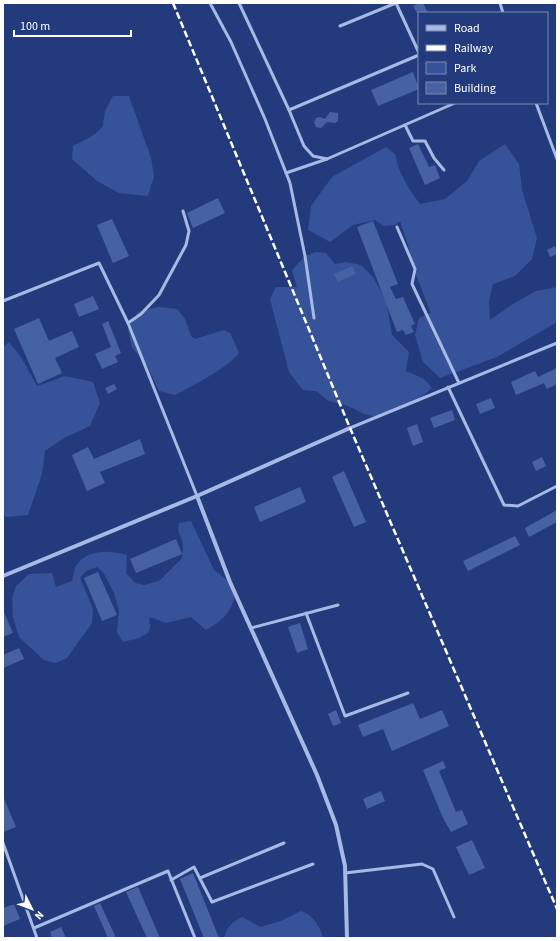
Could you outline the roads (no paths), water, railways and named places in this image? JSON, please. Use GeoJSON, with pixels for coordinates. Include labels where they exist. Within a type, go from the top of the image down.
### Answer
{"type":"FeatureCollection","features":[{"type":"Feature","properties":{"kind":"street"},"geometry":{"type":"LineString","coordinates":[[3,576],[197,496],[350,428]]}},
{"type":"Feature","properties":{"kind":"street"},"geometry":{"type":"LineString","coordinates":[[197,496],[230,582],[316,775],[336,825],[346,873],[347,938]]}},
{"type":"Feature","properties":{"kind":"lane"},"geometry":{"type":"LineString","coordinates":[[210,3],[231,42],[290,183],[305,256],[314,318]]}},
{"type":"Feature","properties":{"kind":"lane"},"geometry":{"type":"LineString","coordinates":[[239,3],[290,110],[304,146],[313,156],[327,159]]}},
{"type":"Feature","properties":{"kind":"lane"},"geometry":{"type":"LineString","coordinates":[[340,26],[396,3],[418,52]]}},
{"type":"Feature","properties":{"kind":"lane"},"geometry":{"type":"LineString","coordinates":[[290,110],[418,54]]}},
{"type":"Feature","properties":{"kind":"lane"},"geometry":{"type":"LineString","coordinates":[[536,104],[557,159]]}},
{"type":"Feature","properties":{"kind":"lane"},"geometry":{"type":"LineString","coordinates":[[286,173],[327,159],[447,105]]}},
{"type":"Feature","properties":{"kind":"lane"},"geometry":{"type":"LineString","coordinates":[[405,125],[414,141],[425,141],[434,158],[444,170]]}},
{"type":"Feature","properties":{"kind":"lane"},"geometry":{"type":"LineString","coordinates":[[128,323],[141,314],[159,295],[186,245],[189,231],[183,211]]}},
{"type":"Feature","properties":{"kind":"lane"},"geometry":{"type":"LineString","coordinates":[[397,227],[415,268],[412,284],[459,383]]}},
{"type":"Feature","properties":{"kind":"lane"},"geometry":{"type":"LineString","coordinates":[[3,301],[99,263],[128,323],[197,496]]}},
{"type":"Feature","properties":{"kind":"lane"},"geometry":{"type":"LineString","coordinates":[[350,428],[557,343]]}},
{"type":"Feature","properties":{"kind":"lane"},"geometry":{"type":"LineString","coordinates":[[448,387],[504,505],[518,506],[557,486]]}},
{"type":"Feature","properties":{"kind":"lane"},"geometry":{"type":"LineString","coordinates":[[251,628],[338,604]]}},
{"type":"Feature","properties":{"kind":"lane"},"geometry":{"type":"LineString","coordinates":[[306,613],[345,716],[408,693]]}},
{"type":"Feature","properties":{"kind":"lane"},"geometry":{"type":"LineString","coordinates":[[200,878],[284,843]]}},
{"type":"Feature","properties":{"kind":"lane"},"geometry":{"type":"LineString","coordinates":[[3,844],[37,938]]}},
{"type":"Feature","properties":{"kind":"lane"},"geometry":{"type":"LineString","coordinates":[[171,880],[194,867],[212,902],[313,864]]}},
{"type":"Feature","properties":{"kind":"lane"},"geometry":{"type":"LineString","coordinates":[[346,873],[422,864],[433,869],[454,917]]}},
{"type":"Feature","properties":{"kind":"lane"},"geometry":{"type":"LineString","coordinates":[[34,928],[168,871],[195,938]]}},
{"type":"Feature","properties":{"kind":"railway"},"geometry":{"type":"LineString","coordinates":[[173,3],[350,428],[557,909]]}}]}
